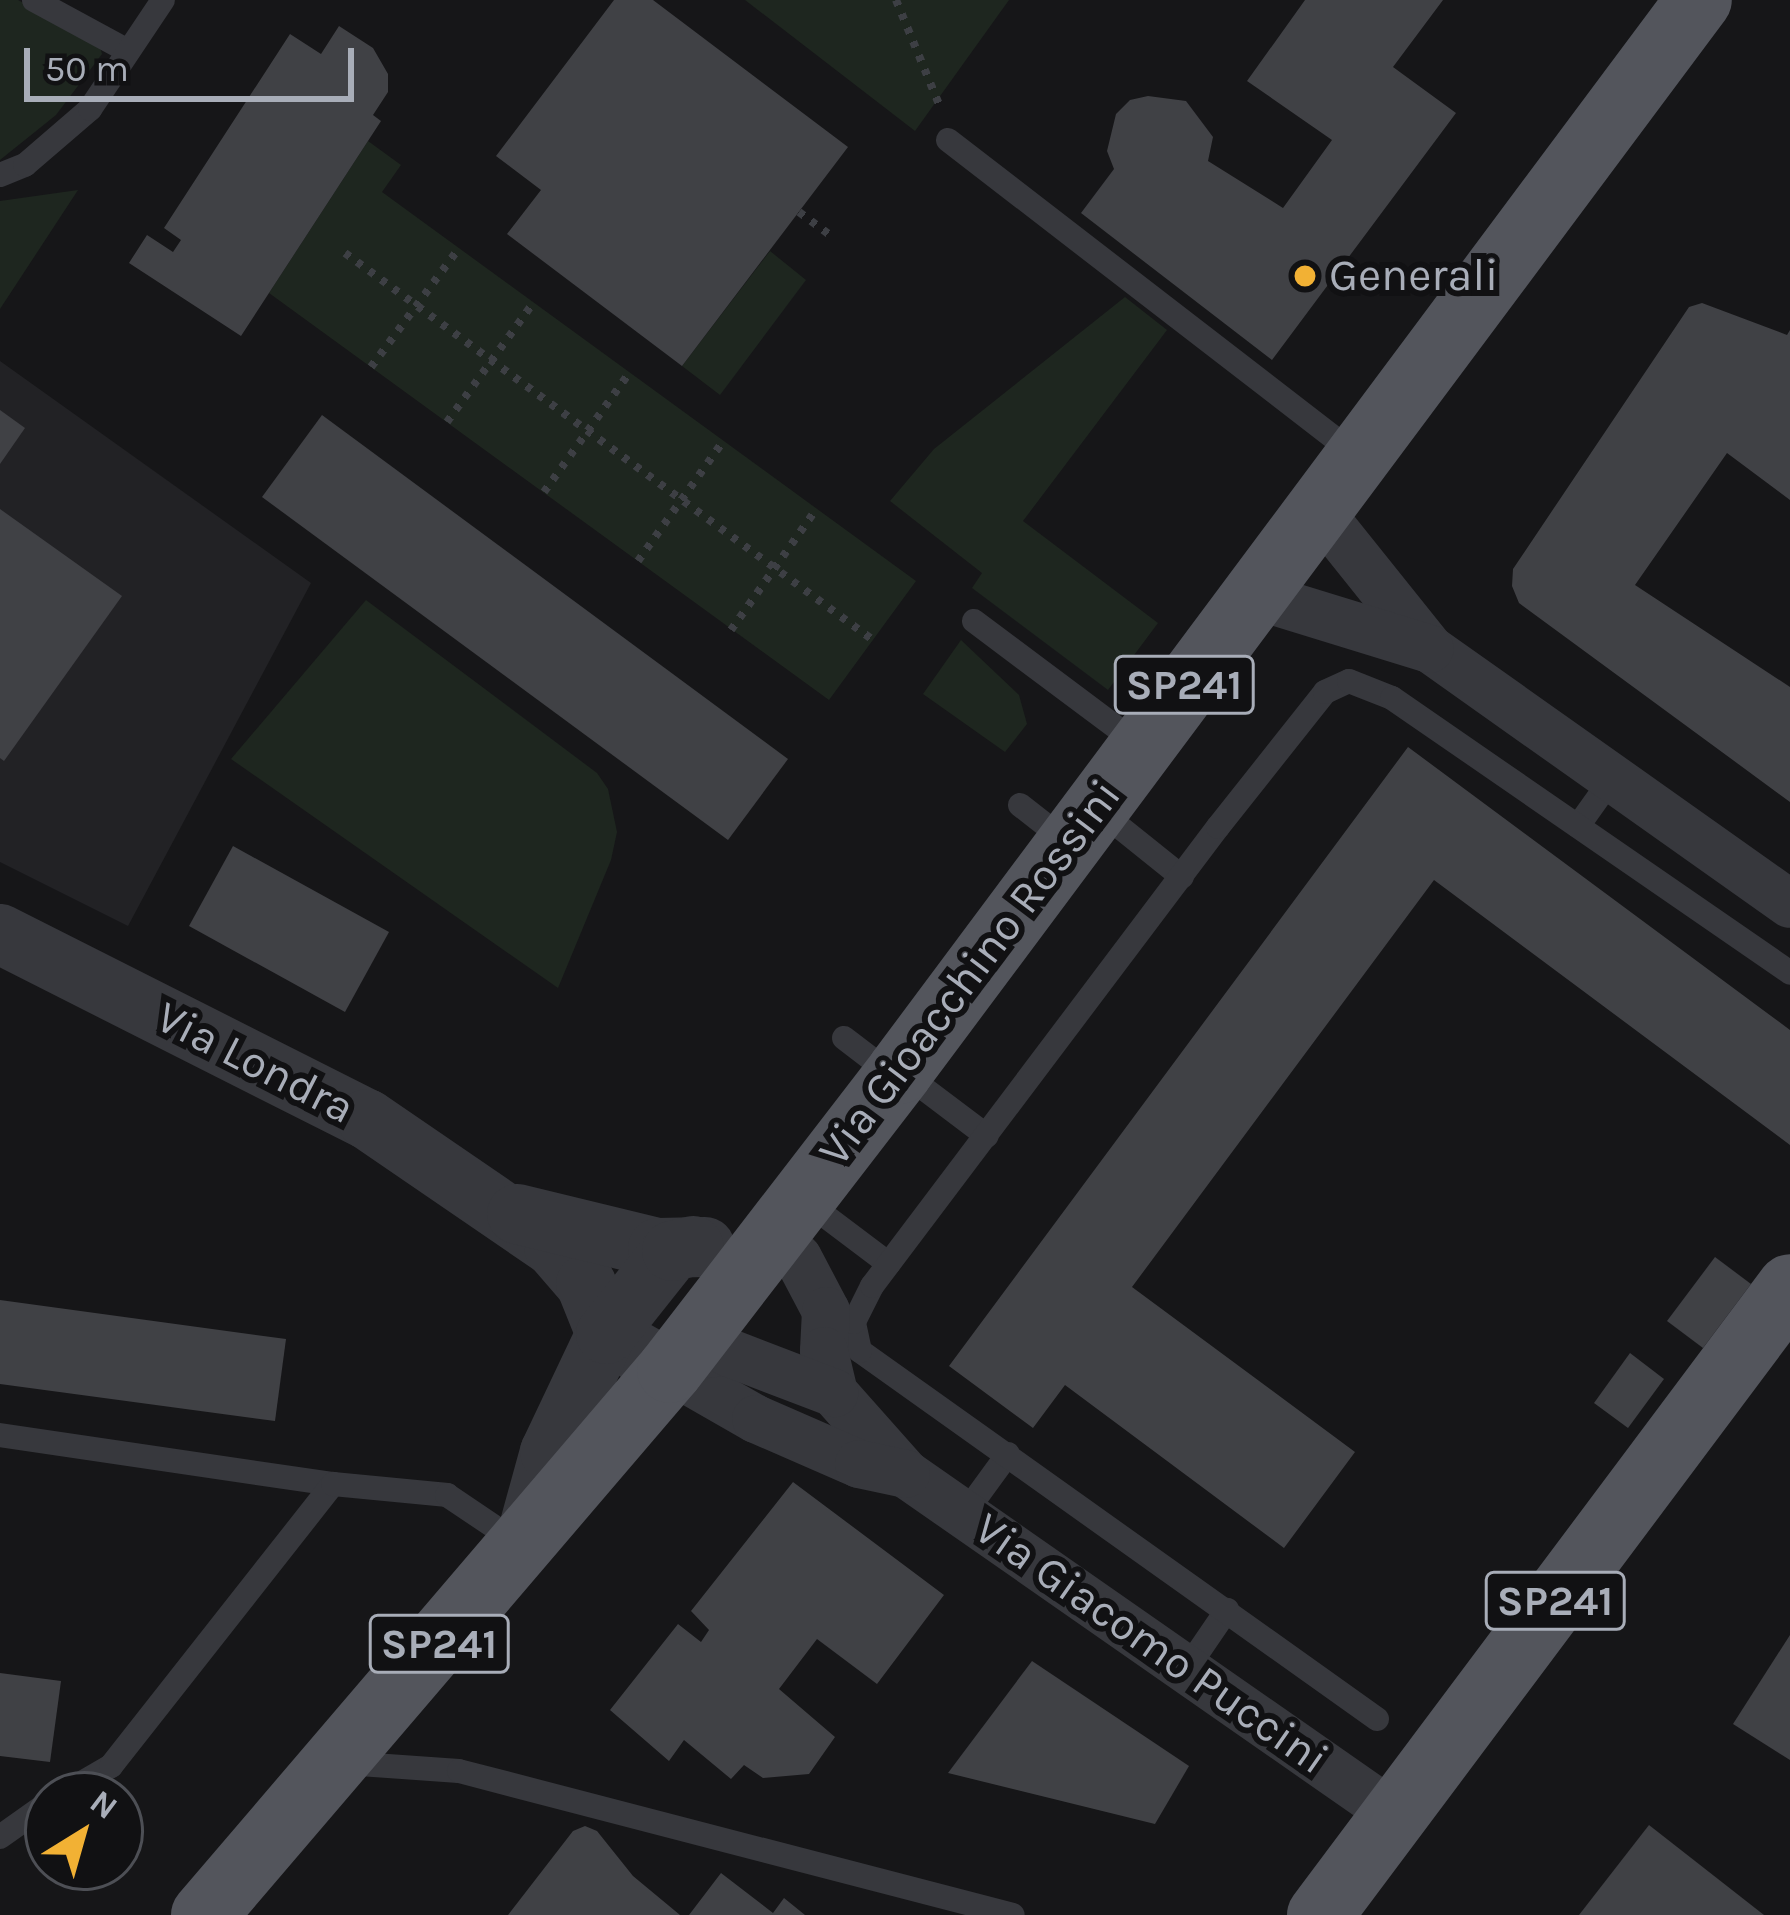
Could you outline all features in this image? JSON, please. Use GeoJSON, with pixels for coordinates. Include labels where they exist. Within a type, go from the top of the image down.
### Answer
{"type":"FeatureCollection","features":[{"type":"Feature","properties":{"kind":"main road","name":"Via Gioacchino Rossini"},"geometry":{"type":"LineString","coordinates":[[204,1915],[670,1370],[898,1074],[1061,818],[1140,745],[1700,0]]}},
{"type":"Feature","properties":{"kind":"main road","name":"SP241"},"geometry":{"type":"LineString","coordinates":[[1320,1915],[1790,1287]]}},
{"type":"Feature","properties":{"kind":"street"},"geometry":{"type":"LineString","coordinates":[[1317,508],[1430,649],[1790,904]]}},
{"type":"Feature","properties":{"kind":"street"},"geometry":{"type":"LineString","coordinates":[[1251,594],[1430,649]]}},
{"type":"Feature","properties":{"kind":"street","name":"Via Londra"},"geometry":{"type":"LineString","coordinates":[[0,934],[367,1119],[554,1247],[586,1284],[606,1334]]}},
{"type":"Feature","properties":{"kind":"street","name":"Via Londra"},"geometry":{"type":"LineString","coordinates":[[500,1210],[658,1248],[720,1248],[788,1217]]}},
{"type":"Feature","properties":{"kind":"street"},"geometry":{"type":"LineString","coordinates":[[788,1217],[798,1258],[826,1312],[824,1351],[833,1393]]}},
{"type":"Feature","properties":{"kind":"street"},"geometry":{"type":"LineString","coordinates":[[524,1546],[550,1452],[606,1334],[662,1261],[692,1246]]}},
{"type":"Feature","properties":{"kind":"street"},"geometry":{"type":"LineString","coordinates":[[606,1334],[670,1370]]}},
{"type":"Feature","properties":{"kind":"street","name":"Via Giacomo Puccini"},"geometry":{"type":"LineString","coordinates":[[670,1370],[704,1354],[728,1352],[833,1393],[906,1474],[1395,1815]]}},
{"type":"Feature","properties":{"kind":"street","name":"Via Giacomo Puccini"},"geometry":{"type":"LineString","coordinates":[[670,1370],[756,1419],[859,1464],[906,1474]]}},
{"type":"Feature","properties":{"kind":"lane"},"geometry":{"type":"LineString","coordinates":[[34,0],[128,51]]}},
{"type":"Feature","properties":{"kind":"lane"},"geometry":{"type":"LineString","coordinates":[[0,176],[26,165],[68,132],[163,0]]}},
{"type":"Feature","properties":{"kind":"lane"},"geometry":{"type":"LineString","coordinates":[[947,140],[1357,456]]}},
{"type":"Feature","properties":{"kind":"lane"},"geometry":{"type":"LineString","coordinates":[[974,621],[1140,745]]}},
{"type":"Feature","properties":{"kind":"lane"},"geometry":{"type":"LineString","coordinates":[[1377,1719],[860,1351],[854,1322],[890,1264],[1325,692],[1349,682],[1392,698],[1790,973]]}},
{"type":"Feature","properties":{"kind":"lane"},"geometry":{"type":"LineString","coordinates":[[1578,826],[1613,777]]}},
{"type":"Feature","properties":{"kind":"lane"},"geometry":{"type":"LineString","coordinates":[[1061,818],[1182,877]]}},
{"type":"Feature","properties":{"kind":"lane"},"geometry":{"type":"LineString","coordinates":[[844,1038],[987,1136]]}},
{"type":"Feature","properties":{"kind":"lane"},"geometry":{"type":"LineString","coordinates":[[788,1217],[890,1264]]}},
{"type":"Feature","properties":{"kind":"lane"},"geometry":{"type":"LineString","coordinates":[[0,1435],[447,1496],[524,1546]]}},
{"type":"Feature","properties":{"kind":"lane"},"geometry":{"type":"LineString","coordinates":[[965,1513],[1008,1454]]}},
{"type":"Feature","properties":{"kind":"lane"},"geometry":{"type":"LineString","coordinates":[[102,1771],[333,1484]]}},
{"type":"Feature","properties":{"kind":"lane"},"geometry":{"type":"LineString","coordinates":[[1186,1670],[1227,1610]]}},
{"type":"Feature","properties":{"kind":"lane"},"geometry":{"type":"LineString","coordinates":[[337,1763],[459,1771],[1013,1915]]}},
{"type":"Feature","properties":{"kind":"path"},"geometry":{"type":"LineString","coordinates":[[896,0],[939,99],[947,140]]}},
{"type":"Feature","properties":{"kind":"path"},"geometry":{"type":"LineString","coordinates":[[799,212],[833,238]]}},
{"type":"Feature","properties":{"kind":"path"},"geometry":{"type":"LineString","coordinates":[[371,367],[459,248]]}},
{"type":"Feature","properties":{"kind":"path"},"geometry":{"type":"LineString","coordinates":[[345,253],[873,640]]}},
{"type":"Feature","properties":{"kind":"path"},"geometry":{"type":"LineString","coordinates":[[447,422],[534,302]]}},
{"type":"Feature","properties":{"kind":"path"},"geometry":{"type":"LineString","coordinates":[[544,492],[630,373]]}},
{"type":"Feature","properties":{"kind":"path"},"geometry":{"type":"LineString","coordinates":[[638,560],[724,440]]}},
{"type":"Feature","properties":{"kind":"path"},"geometry":{"type":"LineString","coordinates":[[731,630],[817,508]]}},
{"type":"Feature","properties":{"kind":"shaded area"},"geometry":{"type":"Polygon","coordinates":[[[0,0],[18,0],[99,43],[102,54],[56,115],[0,160],[0,0]]]}},
{"type":"Feature","properties":{"kind":"shaded area"},"geometry":{"type":"Polygon","coordinates":[[[745,0],[1009,0],[915,131],[745,0]]]}},
{"type":"Feature","properties":{"kind":"shaded area"},"geometry":{"type":"Polygon","coordinates":[[[368,141],[401,165],[382,192],[916,581],[829,700],[269,293],[368,141]]]}},
{"type":"Feature","properties":{"kind":"shaded area"},"geometry":{"type":"Polygon","coordinates":[[[78,190],[0,309],[0,201],[78,190]]]}},
{"type":"Feature","properties":{"kind":"shaded area"},"geometry":{"type":"Polygon","coordinates":[[[770,251],[806,280],[720,395],[682,366],[770,251]]]}},
{"type":"Feature","properties":{"kind":"shaded area"},"geometry":{"type":"Polygon","coordinates":[[[1125,297],[1167,330],[1023,521],[1158,623],[1108,690],[972,588],[982,573],[890,501],[934,449],[1125,297]]]}},
{"type":"Feature","properties":{"kind":"shaded area"},"geometry":{"type":"Polygon","coordinates":[[[0,361],[311,583],[128,926],[0,862],[0,361]]]}},
{"type":"Feature","properties":{"kind":"shaded area"},"geometry":{"type":"Polygon","coordinates":[[[366,600],[597,773],[608,789],[617,832],[611,860],[558,988],[231,759],[366,600]]]}},
{"type":"Feature","properties":{"kind":"shaded area"},"geometry":{"type":"Polygon","coordinates":[[[961,640],[1019,695],[1027,724],[1005,752],[923,694],[961,640]]]}},
{"type":"Feature","properties":{"kind":"building"},"geometry":{"type":"Polygon","coordinates":[[[614,0],[653,0],[848,147],[682,366],[507,234],[541,190],[496,156],[614,0]]]}},
{"type":"Feature","properties":{"kind":"building"},"geometry":{"type":"Polygon","coordinates":[[[1305,0],[1443,0],[1393,67],[1456,113],[1272,360],[1081,213],[1114,169],[1107,151],[1116,114],[1130,100],[1148,96],[1186,101],[1213,137],[1208,161],[1283,208],[1332,140],[1247,81],[1305,0]]]}},
{"type":"Feature","properties":{"kind":"building"},"geometry":{"type":"Polygon","coordinates":[[[339,26],[373,48],[388,74],[388,92],[373,115],[381,121],[241,336],[129,263],[147,235],[173,252],[181,240],[164,228],[290,34],[321,54],[339,26]]]}},
{"type":"Feature","properties":{"kind":"building"},"geometry":{"type":"Polygon","coordinates":[[[1702,303],[1787,335],[1790,330],[1790,500],[1727,453],[1635,585],[1790,687],[1790,802],[1519,603],[1512,586],[1513,569],[1689,307],[1702,303]]]}},
{"type":"Feature","properties":{"kind":"building"},"geometry":{"type":"Polygon","coordinates":[[[0,410],[25,428],[0,464],[0,410]]]}},
{"type":"Feature","properties":{"kind":"building"},"geometry":{"type":"Polygon","coordinates":[[[322,415],[788,759],[728,840],[262,497],[322,415]]]}},
{"type":"Feature","properties":{"kind":"building"},"geometry":{"type":"Polygon","coordinates":[[[0,509],[122,596],[4,761],[0,758],[0,509]]]}},
{"type":"Feature","properties":{"kind":"building"},"geometry":{"type":"Polygon","coordinates":[[[1408,747],[1790,1030],[1790,1145],[1434,880],[1132,1287],[1355,1452],[1284,1548],[1065,1385],[1033,1428],[949,1366],[1408,747]]]}},
{"type":"Feature","properties":{"kind":"building"},"geometry":{"type":"Polygon","coordinates":[[[233,846],[389,932],[345,1012],[189,926],[233,846]]]}},
{"type":"Feature","properties":{"kind":"building"},"geometry":{"type":"Polygon","coordinates":[[[1715,1257],[1751,1284],[1703,1348],[1667,1321],[1715,1257]]]}},
{"type":"Feature","properties":{"kind":"building"},"geometry":{"type":"Polygon","coordinates":[[[0,1300],[286,1339],[275,1421],[0,1384],[0,1300]]]}},
{"type":"Feature","properties":{"kind":"building"},"geometry":{"type":"Polygon","coordinates":[[[1630,1353],[1664,1379],[1628,1428],[1594,1403],[1630,1353]]]}},
{"type":"Feature","properties":{"kind":"building"},"geometry":{"type":"Polygon","coordinates":[[[793,1482],[944,1595],[877,1684],[817,1639],[779,1689],[835,1737],[809,1774],[763,1778],[744,1765],[731,1779],[684,1740],[669,1761],[610,1710],[678,1624],[701,1642],[709,1630],[691,1611],[793,1482]]]}},
{"type":"Feature","properties":{"kind":"building"},"geometry":{"type":"Polygon","coordinates":[[[1790,1635],[1790,1760],[1733,1724],[1790,1635]]]}},
{"type":"Feature","properties":{"kind":"building"},"geometry":{"type":"Polygon","coordinates":[[[1032,1661],[1189,1766],[1155,1824],[948,1773],[1032,1661]]]}},
{"type":"Feature","properties":{"kind":"building"},"geometry":{"type":"Polygon","coordinates":[[[0,1673],[61,1681],[50,1762],[0,1756],[0,1673]]]}},
{"type":"Feature","properties":{"kind":"building"},"geometry":{"type":"Polygon","coordinates":[[[1649,1825],[1764,1915],[1579,1915],[1649,1825]]]}},
{"type":"Feature","properties":{"kind":"building"},"geometry":{"type":"Polygon","coordinates":[[[585,1826],[597,1831],[633,1876],[680,1915],[508,1915],[573,1831],[585,1826]]]}},
{"type":"Feature","properties":{"kind":"building"},"geometry":{"type":"Polygon","coordinates":[[[721,1873],[773,1913],[784,1898],[805,1915],[689,1915],[721,1873]]]}},
{"type":"Feature","properties":{"kind":"place","name":"Generali"},"geometry":{"type":"Point","coordinates":[1305,276]}}]}
